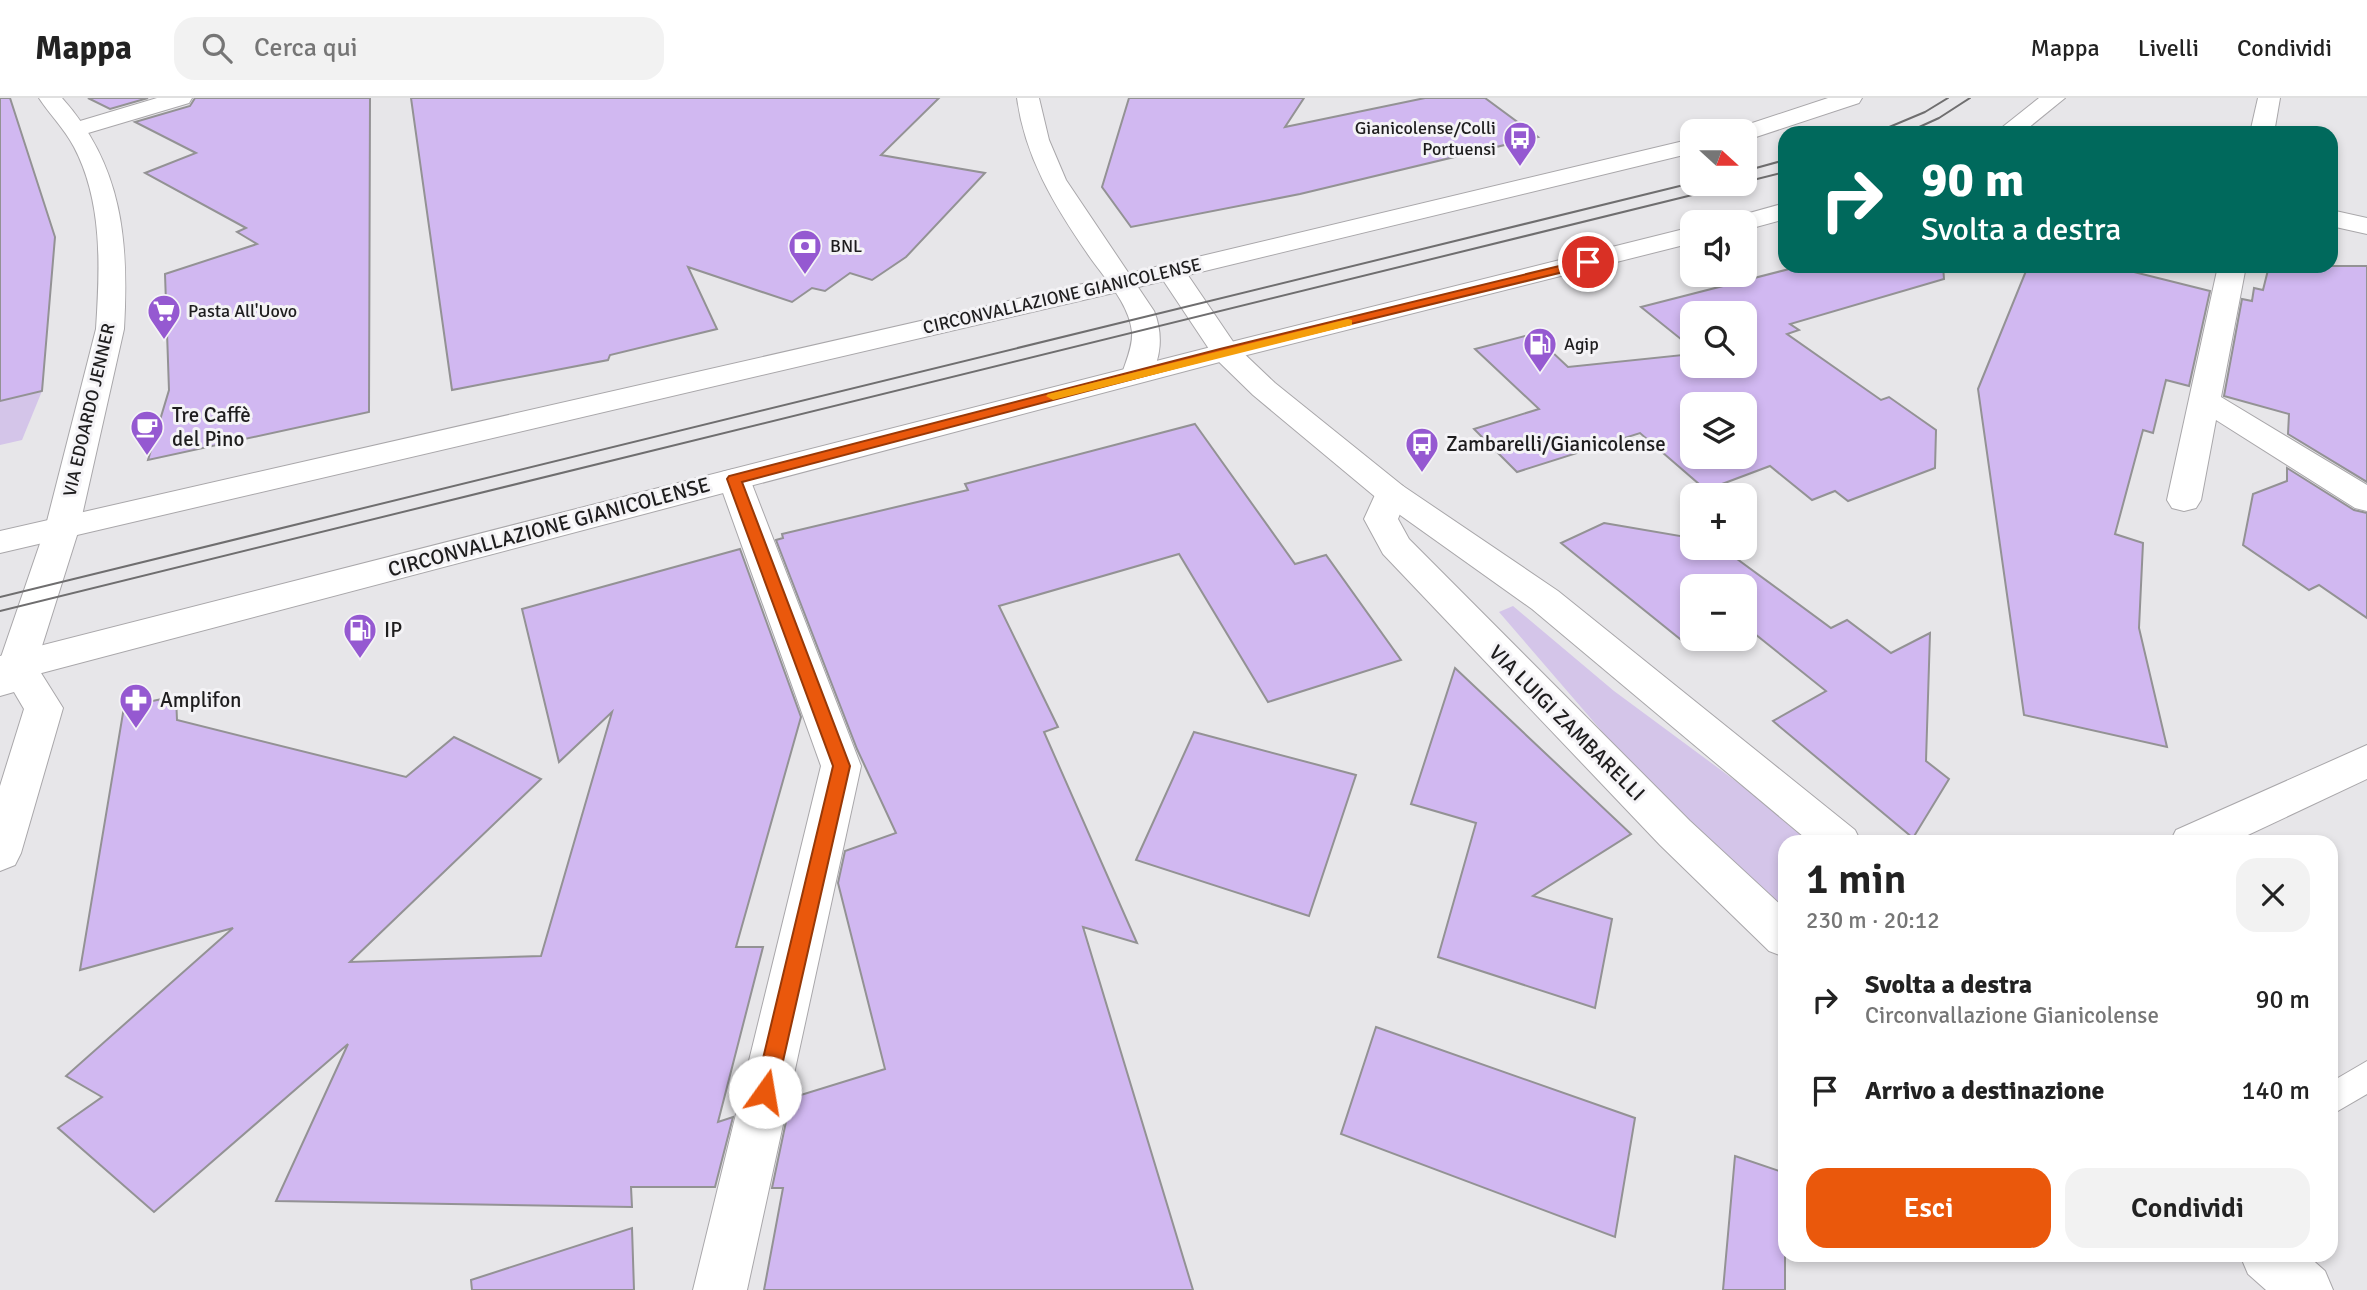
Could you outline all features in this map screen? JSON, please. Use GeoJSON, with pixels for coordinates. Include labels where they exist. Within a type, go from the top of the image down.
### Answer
{"type":"FeatureCollection","features":[{"type":"Feature","properties":{"kind":"street","name":"VIA EDOARDO JENNER"},"geometry":{"type":"LineString","coordinates":[[6,672],[62,528],[110,329],[112,303],[112,239],[104,194],[78,129],[50,98]]}},
{"type":"Feature","properties":{"kind":"street"},"geometry":{"type":"LineString","coordinates":[[78,129],[181,98]]}},
{"type":"Feature","properties":{"kind":"street"},"geometry":{"type":"LineString","coordinates":[[1028,98],[1043,154],[1065,202],[1122,283],[1146,330],[1137,374]]}},
{"type":"Feature","properties":{"kind":"street"},"geometry":{"type":"LineString","coordinates":[[1757,129],[1851,98]]}},
{"type":"Feature","properties":{"kind":"street"},"geometry":{"type":"LineString","coordinates":[[2016,126],[2054,98]]}},
{"type":"Feature","properties":{"kind":"street"},"geometry":{"type":"LineString","coordinates":[[2263,126],[2269,98]]}},
{"type":"Feature","properties":{"kind":"street","name":"CIRCONVALLAZIONE GIANICOLENSE"},"geometry":{"type":"LineString","coordinates":[[0,542],[1122,283],[1680,149]]}},
{"type":"Feature","properties":{"kind":"street"},"geometry":{"type":"LineString","coordinates":[[1757,219],[1778,213]]}},
{"type":"Feature","properties":{"kind":"street"},"geometry":{"type":"LineString","coordinates":[[2338,220],[2367,226]]}},
{"type":"Feature","properties":{"kind":"street","name":"CIRCONVALLAZIONE GIANICOLENSE"},"geometry":{"type":"LineString","coordinates":[[6,672],[1137,374],[1680,239]]}},
{"type":"Feature","properties":{"kind":"street"},"geometry":{"type":"LineString","coordinates":[[1171,271],[1224,352],[1273,397],[1391,494],[1545,600],[1831,835]]}},
{"type":"Feature","properties":{"kind":"street"},"geometry":{"type":"LineString","coordinates":[[2185,500],[2203,399],[2230,273]]}},
{"type":"Feature","properties":{"kind":"street"},"geometry":{"type":"LineString","coordinates":[[2203,399],[2367,500]]}},
{"type":"Feature","properties":{"kind":"street"},"geometry":{"type":"LineString","coordinates":[[720,1290],[841,766],[734,479]]}},
{"type":"Feature","properties":{"kind":"street","name":"VIA LUIGI ZAMBARELLI"},"geometry":{"type":"LineString","coordinates":[[1391,494],[1381,519],[1395,546],[1666,823],[1778,930]]}},
{"type":"Feature","properties":{"kind":"street"},"geometry":{"type":"LineString","coordinates":[[0,853],[44,709],[6,672]]}},
{"type":"Feature","properties":{"kind":"street"},"geometry":{"type":"LineString","coordinates":[[2206,835],[2367,761]]}},
{"type":"Feature","properties":{"kind":"street"},"geometry":{"type":"LineString","coordinates":[[2275,1262],[2306,1290]]}},
{"type":"Feature","properties":{"kind":"lane"},"geometry":{"type":"LineString","coordinates":[[2338,1095],[2367,1076]]}},
{"type":"Feature","properties":{"kind":"shaded area"},"geometry":{"type":"Polygon","coordinates":[[[42,391],[22,440],[0,445],[0,401],[42,391]]]}},
{"type":"Feature","properties":{"kind":"shaded area"},"geometry":{"type":"Polygon","coordinates":[[[1513,606],[1614,691],[1779,813],[1800,835],[1778,835],[1778,907],[1662,801],[1499,612],[1513,606]]]}},
{"type":"Feature","properties":{"kind":"building"},"geometry":{"type":"Polygon","coordinates":[[[0,98],[10,98],[55,237],[42,391],[0,401],[0,98]]]}},
{"type":"Feature","properties":{"kind":"building"},"geometry":{"type":"Polygon","coordinates":[[[88,98],[148,98],[110,109],[88,98]]]}},
{"type":"Feature","properties":{"kind":"building"},"geometry":{"type":"Polygon","coordinates":[[[195,98],[370,98],[369,412],[148,460],[169,390],[165,274],[257,244],[237,232],[246,228],[145,173],[196,153],[135,122],[190,106],[195,98]]]}},
{"type":"Feature","properties":{"kind":"building"},"geometry":{"type":"Polygon","coordinates":[[[411,98],[939,98],[881,155],[985,173],[906,257],[872,280],[850,273],[825,291],[812,288],[792,302],[688,267],[717,329],[610,355],[608,360],[452,390],[411,98]]]}},
{"type":"Feature","properties":{"kind":"building"},"geometry":{"type":"Polygon","coordinates":[[[1129,98],[1304,98],[1285,127],[1425,98],[1485,98],[1538,137],[1300,194],[1131,227],[1102,187],[1129,98]]]}},
{"type":"Feature","properties":{"kind":"building"},"geometry":{"type":"Polygon","coordinates":[[[2338,266],[2367,266],[2367,482],[2288,434],[2289,414],[2224,396],[2242,299],[2252,301],[2254,288],[2263,290],[2267,273],[2338,273],[2338,266]]]}},
{"type":"Feature","properties":{"kind":"building"},"geometry":{"type":"Polygon","coordinates":[[[1778,272],[1944,273],[1944,279],[1790,324],[1799,330],[1787,334],[1881,400],[1889,397],[1936,430],[1935,468],[1848,501],[1835,491],[1812,500],[1770,466],[1725,483],[1698,483],[1682,469],[1757,469],[1757,392],[1680,392],[1680,468],[1640,433],[1517,472],[1474,429],[1539,409],[1475,349],[1533,334],[1568,367],[1680,355],[1680,378],[1757,378],[1757,301],[1680,301],[1680,338],[1641,307],[1719,287],[1757,287],[1757,277],[1778,272]]]}},
{"type":"Feature","properties":{"kind":"building"},"geometry":{"type":"Polygon","coordinates":[[[2025,273],[2138,273],[2210,291],[2189,386],[2166,380],[2153,433],[2143,430],[2115,534],[2143,543],[2139,628],[2167,747],[2024,715],[1978,389],[2025,273]]]}},
{"type":"Feature","properties":{"kind":"building"},"geometry":{"type":"Polygon","coordinates":[[[1195,424],[1295,564],[1326,555],[1401,660],[1268,702],[1179,554],[999,606],[1058,727],[1044,732],[1137,943],[1083,927],[1193,1290],[764,1290],[783,1188],[772,1188],[791,1098],[885,1069],[838,883],[845,851],[896,833],[857,749],[776,540],[783,538],[782,534],[968,490],[965,484],[1195,424]]]}},
{"type":"Feature","properties":{"kind":"building"},"geometry":{"type":"Polygon","coordinates":[[[2287,468],[2354,510],[2367,513],[2367,618],[2319,585],[2309,590],[2243,545],[2253,494],[2287,481],[2287,468]]]}},
{"type":"Feature","properties":{"kind":"building"},"geometry":{"type":"Polygon","coordinates":[[[1604,523],[1680,536],[1680,560],[1738,560],[1831,628],[1847,620],[1891,653],[1930,633],[1926,761],[1949,779],[1915,835],[1909,835],[1773,721],[1826,691],[1757,636],[1757,574],[1680,574],[1680,639],[1561,543],[1604,523]]]}},
{"type":"Feature","properties":{"kind":"building"},"geometry":{"type":"Polygon","coordinates":[[[740,549],[801,717],[736,947],[763,947],[718,1122],[733,1117],[715,1187],[631,1187],[632,1207],[276,1201],[348,1044],[154,1212],[58,1128],[102,1097],[66,1076],[233,928],[80,970],[124,707],[176,696],[177,720],[406,777],[454,737],[541,779],[350,962],[541,956],[612,712],[559,762],[522,609],[740,549]]]}},
{"type":"Feature","properties":{"kind":"building"},"geometry":{"type":"Polygon","coordinates":[[[1455,668],[1631,834],[1533,896],[1612,919],[1595,1008],[1438,957],[1476,823],[1411,804],[1455,668]]]}},
{"type":"Feature","properties":{"kind":"building"},"geometry":{"type":"Polygon","coordinates":[[[1194,732],[1356,775],[1309,916],[1136,860],[1194,732]]]}},
{"type":"Feature","properties":{"kind":"building"},"geometry":{"type":"Polygon","coordinates":[[[1376,1027],[1635,1118],[1615,1237],[1341,1134],[1376,1027]]]}},
{"type":"Feature","properties":{"kind":"building"},"geometry":{"type":"Polygon","coordinates":[[[1735,1156],[1778,1171],[1778,1262],[1785,1262],[1785,1290],[1723,1290],[1735,1156]]]}},
{"type":"Feature","properties":{"kind":"building"},"geometry":{"type":"Polygon","coordinates":[[[632,1228],[634,1290],[472,1290],[471,1280],[632,1228]]]}},
{"type":"Feature","properties":{"kind":"tram line"},"geometry":{"type":"LineString","coordinates":[[1892,126],[1925,112],[1948,98]]}},
{"type":"Feature","properties":{"kind":"tram line"},"geometry":{"type":"LineString","coordinates":[[1921,126],[1970,98]]}},
{"type":"Feature","properties":{"kind":"tram line"},"geometry":{"type":"LineString","coordinates":[[1757,168],[1778,162]]}},
{"type":"Feature","properties":{"kind":"tram line"},"geometry":{"type":"LineString","coordinates":[[1757,179],[1778,174]]}},
{"type":"Feature","properties":{"kind":"tram line"},"geometry":{"type":"LineString","coordinates":[[0,597],[1680,186]]}},
{"type":"Feature","properties":{"kind":"tram line"},"geometry":{"type":"LineString","coordinates":[[0,611],[1688,196]]}},
{"type":"Feature","properties":{"kind":"slow traffic"},"geometry":{"type":"LineString","coordinates":[[1053,396],[1348,322]]}},
{"type":"Feature","properties":{"kind":"place","name":"Gianicolense/Colli Portuensi"},"geometry":{"type":"Point","coordinates":[1520,168]}},
{"type":"Feature","properties":{"kind":"place","name":"BNL"},"geometry":{"type":"Point","coordinates":[805,276]}},
{"type":"Feature","properties":{"kind":"place","name":"Pasta All'Uovo"},"geometry":{"type":"Point","coordinates":[164,341]}},
{"type":"Feature","properties":{"kind":"place","name":"Agip"},"geometry":{"type":"Point","coordinates":[1540,374]}},
{"type":"Feature","properties":{"kind":"place","name":"Tre Caffè del Pino"},"geometry":{"type":"Point","coordinates":[147,457]}},
{"type":"Feature","properties":{"kind":"place","name":"Zambarelli/Gianicolense"},"geometry":{"type":"Point","coordinates":[1422,474]}},
{"type":"Feature","properties":{"kind":"place","name":"IP"},"geometry":{"type":"Point","coordinates":[360,660]}},
{"type":"Feature","properties":{"kind":"place","name":"Amplifon"},"geometry":{"type":"Point","coordinates":[136,730]}},
{"type":"Feature","properties":{"kind":"route"},"geometry":{"type":"LineString","coordinates":[[765,1092],[841,766],[734,479],[1224,352],[1588,262]]}}]}
